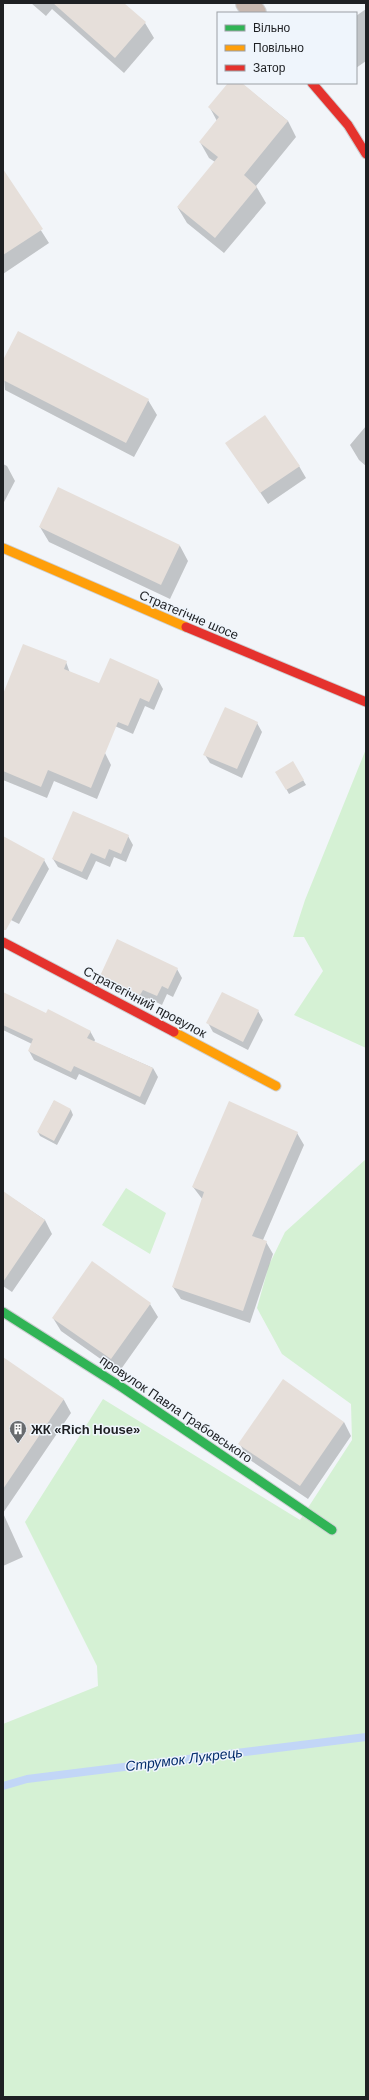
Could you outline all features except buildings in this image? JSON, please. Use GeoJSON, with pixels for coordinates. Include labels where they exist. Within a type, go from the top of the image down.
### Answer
{"type":"FeatureCollection","features":[{"type":"Feature","properties":{"kind":"street"},"geometry":{"type":"LineString","coordinates":[[247,3],[254,12]]}},
{"type":"Feature","properties":{"kind":"street"},"geometry":{"type":"LineString","coordinates":[[313,84],[348,125],[366,154]]}},
{"type":"Feature","properties":{"kind":"street","name":"Стратегічне шосе"},"geometry":{"type":"LineString","coordinates":[[3,548],[229,646],[366,702]]}},
{"type":"Feature","properties":{"kind":"street","name":"Стратегічний провулок"},"geometry":{"type":"LineString","coordinates":[[3,942],[276,1086]]}},
{"type":"Feature","properties":{"kind":"street","name":"провулок Павла Грабовського"},"geometry":{"type":"LineString","coordinates":[[3,1312],[123,1388],[332,1530]]}},
{"type":"Feature","properties":{"kind":"green space"},"geometry":{"type":"Polygon","coordinates":[[[366,749],[366,1048],[294,1015],[323,971],[304,937],[293,937],[305,900],[366,749]]]}},
{"type":"Feature","properties":{"kind":"green space"},"geometry":{"type":"Polygon","coordinates":[[[366,1159],[366,2097],[3,2097],[3,1724],[98,1686],[97,1666],[25,1522],[103,1399],[300,1520],[352,1440],[351,1404],[282,1354],[257,1308],[269,1265],[285,1232],[366,1159]]]}},
{"type":"Feature","properties":{"kind":"green space"},"geometry":{"type":"Polygon","coordinates":[[[126,1188],[166,1213],[150,1254],[102,1225],[126,1188]]]}},
{"type":"Feature","properties":{"kind":"waterway","name":"Струмок Лукрець"},"geometry":{"type":"LineString","coordinates":[[3,1786],[27,1779],[366,1737]]}},
{"type":"Feature","properties":{"kind":"traffic: fast"},"geometry":{"type":"LineString","coordinates":[[3,1312],[123,1388],[332,1530]]}},
{"type":"Feature","properties":{"kind":"traffic: slow"},"geometry":{"type":"LineString","coordinates":[[3,548],[186,627]]}},
{"type":"Feature","properties":{"kind":"traffic: slow"},"geometry":{"type":"LineString","coordinates":[[174,1032],[276,1086]]}},
{"type":"Feature","properties":{"kind":"traffic: jam"},"geometry":{"type":"LineString","coordinates":[[313,84],[348,125],[366,154]]}},
{"type":"Feature","properties":{"kind":"traffic: jam"},"geometry":{"type":"LineString","coordinates":[[186,627],[366,702]]}},
{"type":"Feature","properties":{"kind":"traffic: jam"},"geometry":{"type":"LineString","coordinates":[[3,942],[174,1032]]}},
{"type":"Feature","properties":{"kind":"place","name":"ЖК «Rich House»"},"geometry":{"type":"Point","coordinates":[18,1444]}}]}
